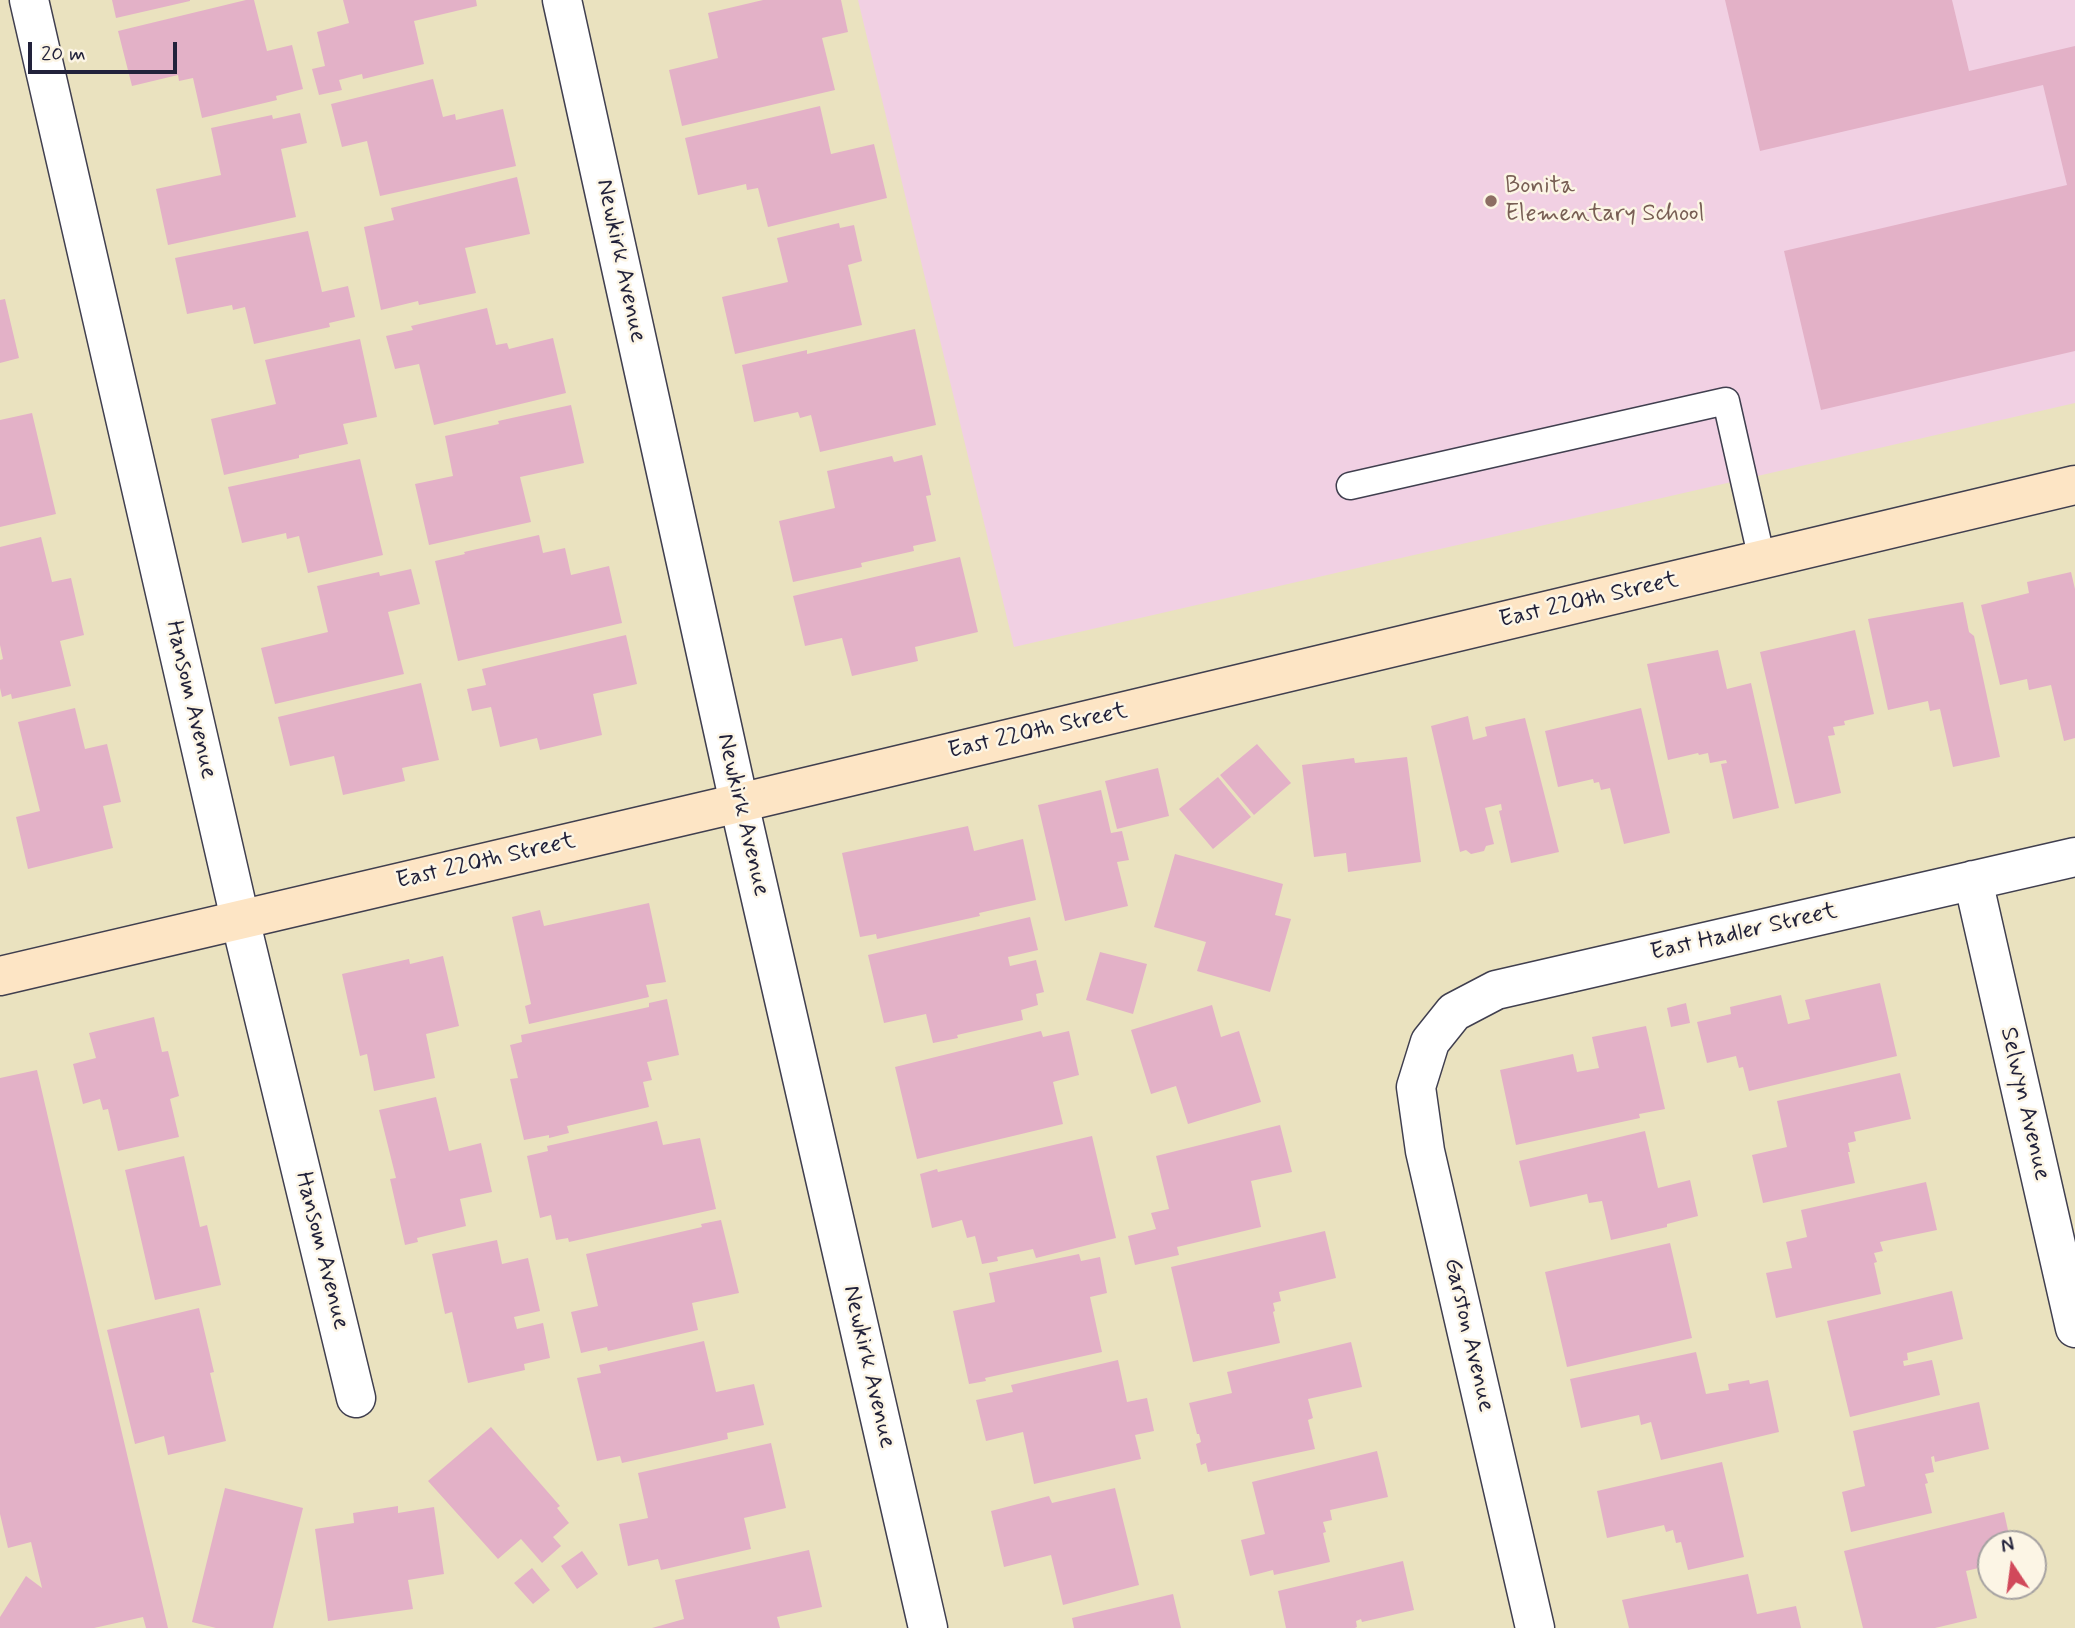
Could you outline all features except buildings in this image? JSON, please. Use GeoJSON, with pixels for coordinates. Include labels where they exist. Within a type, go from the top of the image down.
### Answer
{"type":"FeatureCollection","features":[{"type":"Feature","properties":{"kind":"street","name":"Hansom Avenue"},"geometry":{"type":"LineString","coordinates":[[29,0],[240,919],[356,1398]]}},
{"type":"Feature","properties":{"kind":"street","name":"Newkirk Avenue"},"geometry":{"type":"LineString","coordinates":[[562,0],[739,803],[928,1628]]}},
{"type":"Feature","properties":{"kind":"street","name":"East 220th Street"},"geometry":{"type":"LineString","coordinates":[[0,976],[2075,485]]}},
{"type":"Feature","properties":{"kind":"street","name":"East Hadler Street"},"geometry":{"type":"LineString","coordinates":[[1430,1042],[1454,1012],[1496,990],[2075,857]]}},
{"type":"Feature","properties":{"kind":"street","name":"Selwyn Avenue"},"geometry":{"type":"LineString","coordinates":[[1973,880],[2075,1328]]}},
{"type":"Feature","properties":{"kind":"street","name":"Garston Avenue"},"geometry":{"type":"LineString","coordinates":[[1430,1042],[1416,1087],[1425,1151],[1535,1628]]}},
{"type":"Feature","properties":{"kind":"lane"},"geometry":{"type":"LineString","coordinates":[[1350,486],[1726,401],[1762,560]]}},
{"type":"Feature","properties":{"kind":"shaded area","name":"Bonita Elementary School"},"geometry":{"type":"Polygon","coordinates":[[[858,0],[2075,0],[2075,403],[1014,647],[858,0]]]}},
{"type":"Feature","properties":{"kind":"place","name":"Bonita Elementary School"},"geometry":{"type":"Point","coordinates":[1491,201]}}]}
